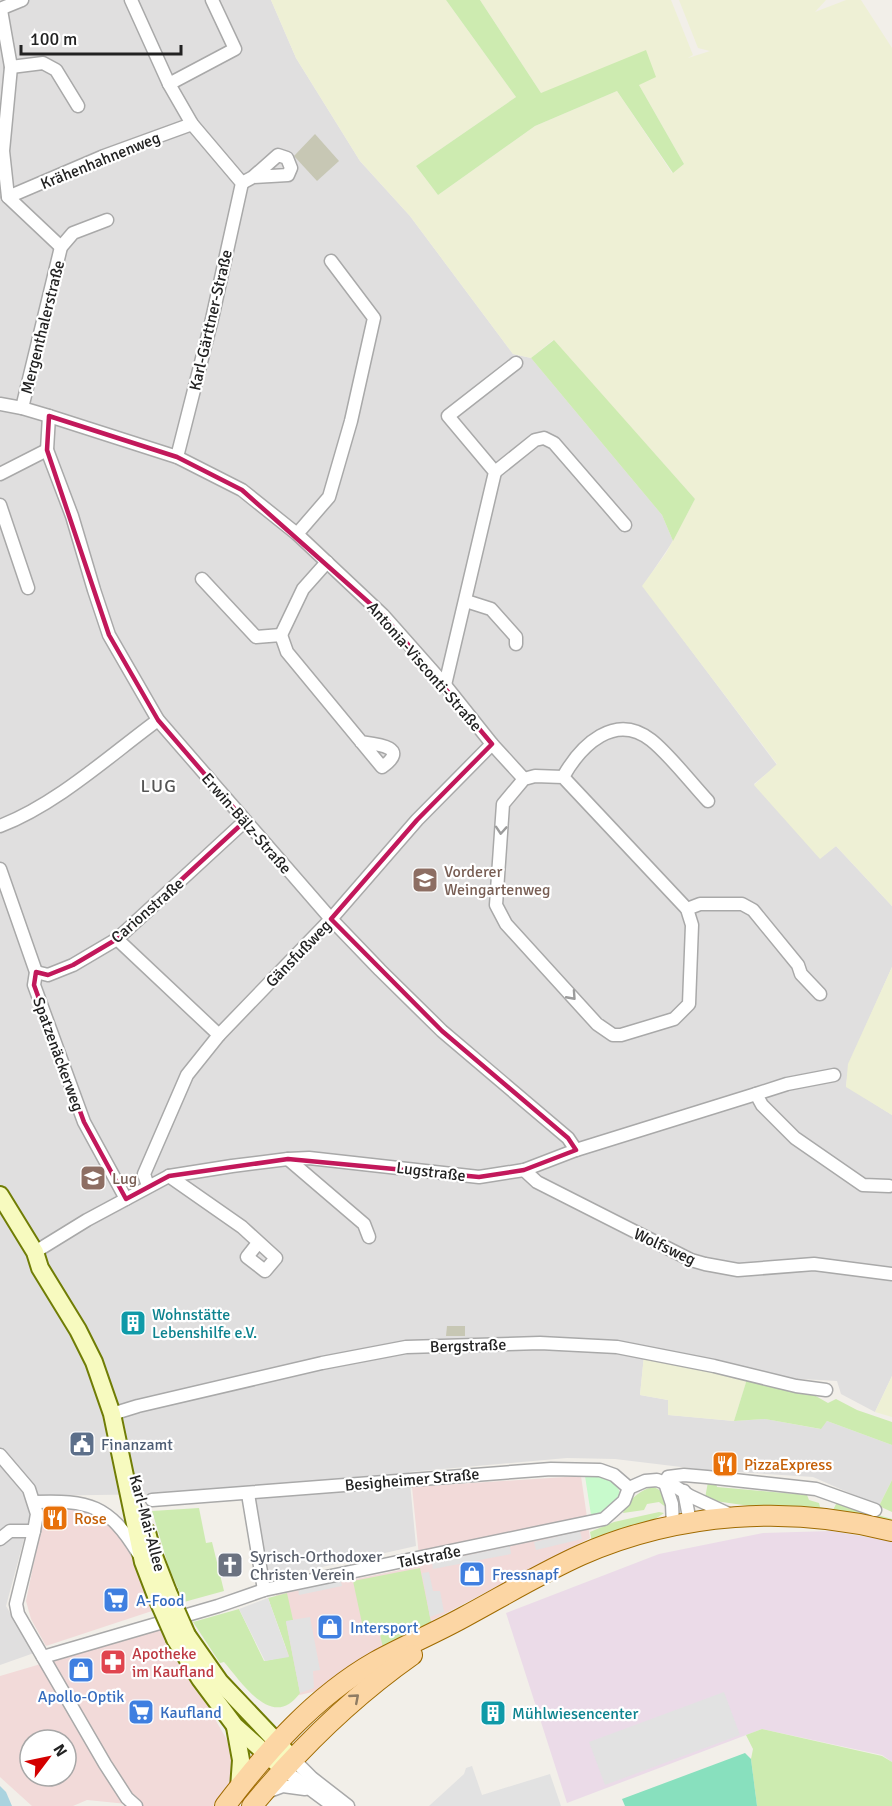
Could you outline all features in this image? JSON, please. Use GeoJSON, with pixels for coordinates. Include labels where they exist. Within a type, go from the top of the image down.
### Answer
{"type":"FeatureCollection","features":[{"type":"Feature","properties":{"kind":"main road","name":"Karl-Mai-Allee"},"geometry":{"type":"LineString","coordinates":[[0,1196],[35,1252],[40,1268],[78,1330],[117,1412],[138,1516],[143,1562],[162,1594],[200,1679],[235,1726],[272,1749],[288,1764]]}},
{"type":"Feature","properties":{"kind":"main road","name":"Karl-Mai-Allee"},"geometry":{"type":"LineString","coordinates":[[138,1516],[152,1551],[162,1594]]}},
{"type":"Feature","properties":{"kind":"main road"},"geometry":{"type":"LineString","coordinates":[[225,1806],[272,1749],[324,1699],[357,1674],[375,1662],[580,1555],[611,1543],[682,1524],[733,1516],[791,1516],[827,1519],[892,1531]]}},
{"type":"Feature","properties":{"kind":"main road"},"geometry":{"type":"LineString","coordinates":[[256,1800],[313,1738],[351,1702],[460,1619]]}},
{"type":"Feature","properties":{"kind":"main road","name":"Karl-Mai-Allee"},"geometry":{"type":"LineString","coordinates":[[181,1637],[255,1718],[272,1749]]}},
{"type":"Feature","properties":{"kind":"main road"},"geometry":{"type":"LineString","coordinates":[[235,1726],[244,1727],[255,1718]]}},
{"type":"Feature","properties":{"kind":"main road","name":"Karl-Mai-Allee"},"geometry":{"type":"LineString","coordinates":[[235,1726],[241,1760],[239,1788]]}},
{"type":"Feature","properties":{"kind":"street"},"geometry":{"type":"LineString","coordinates":[[8,197],[3,151],[11,68],[1,9],[22,0]]}},
{"type":"Feature","properties":{"kind":"street","name":"Karl-Gärttner-Straße"},"geometry":{"type":"LineString","coordinates":[[131,0],[169,84],[192,124],[248,180],[177,457]]}},
{"type":"Feature","properties":{"kind":"street"},"geometry":{"type":"LineString","coordinates":[[169,84],[235,49],[212,0]]}},
{"type":"Feature","properties":{"kind":"street"},"geometry":{"type":"LineString","coordinates":[[11,68],[42,63],[56,70],[78,106]]}},
{"type":"Feature","properties":{"kind":"street","name":"Krähenhahnenweg"},"geometry":{"type":"LineString","coordinates":[[8,197],[104,156],[192,124]]}},
{"type":"Feature","properties":{"kind":"street","name":"Mergenthalerstraße"},"geometry":{"type":"LineString","coordinates":[[8,197],[61,247]]}},
{"type":"Feature","properties":{"kind":"street","name":"Mergenthalerstraße"},"geometry":{"type":"LineString","coordinates":[[22,408],[61,247],[73,233],[107,220]]}},
{"type":"Feature","properties":{"kind":"street"},"geometry":{"type":"LineString","coordinates":[[297,534],[329,498],[351,421],[374,318],[331,261]]}},
{"type":"Feature","properties":{"kind":"street"},"geometry":{"type":"LineString","coordinates":[[495,472],[448,416],[516,363]]}},
{"type":"Feature","properties":{"kind":"street","name":"Antonia-Visconti-Straße"},"geometry":{"type":"LineString","coordinates":[[0,404],[49,416],[177,457],[242,490],[297,534],[383,615],[524,779]]}},
{"type":"Feature","properties":{"kind":"street","name":"Erwin-Bälz-Straße"},"geometry":{"type":"LineString","coordinates":[[49,416],[47,450],[72,516],[93,590],[110,635],[158,720],[332,919],[380,970],[442,1031],[568,1137],[576,1150]]}},
{"type":"Feature","properties":{"kind":"street"},"geometry":{"type":"LineString","coordinates":[[445,685],[495,472],[535,440],[544,438],[554,443],[625,525]]}},
{"type":"Feature","properties":{"kind":"street"},"geometry":{"type":"LineString","coordinates":[[0,474],[47,450]]}},
{"type":"Feature","properties":{"kind":"street"},"geometry":{"type":"LineString","coordinates":[[0,505],[28,588]]}},
{"type":"Feature","properties":{"kind":"street"},"geometry":{"type":"LineString","coordinates":[[327,562],[303,589],[281,635],[287,652],[361,742]]}},
{"type":"Feature","properties":{"kind":"street"},"geometry":{"type":"LineString","coordinates":[[202,579],[256,637],[281,635]]}},
{"type":"Feature","properties":{"kind":"street"},"geometry":{"type":"LineString","coordinates":[[466,601],[491,609],[516,637],[516,644]]}},
{"type":"Feature","properties":{"kind":"street"},"geometry":{"type":"LineString","coordinates":[[0,826],[25,816],[158,720]]}},
{"type":"Feature","properties":{"kind":"street"},"geometry":{"type":"LineString","coordinates":[[563,777],[573,759],[603,733],[620,730],[640,733],[652,741],[708,801]]}},
{"type":"Feature","properties":{"kind":"street","name":"Gänsfußweg"},"geometry":{"type":"LineString","coordinates":[[148,1186],[144,1174],[187,1075],[219,1035],[332,919],[417,820],[492,744]]}},
{"type":"Feature","properties":{"kind":"street"},"geometry":{"type":"LineString","coordinates":[[535,776],[563,777],[687,909],[692,925],[689,1004],[674,1019],[621,1035],[613,1035],[597,1024],[506,924],[496,905],[503,804],[524,779],[535,776]]}},
{"type":"Feature","properties":{"kind":"street","name":"Carionstraße"},"geometry":{"type":"LineString","coordinates":[[36,972],[48,975],[73,965],[117,939],[245,821]]}},
{"type":"Feature","properties":{"kind":"street","name":"Spatzenäckerweg"},"geometry":{"type":"LineString","coordinates":[[0,869],[36,972],[34,985],[84,1122],[126,1199]]}},
{"type":"Feature","properties":{"kind":"street"},"geometry":{"type":"LineString","coordinates":[[687,909],[700,904],[742,904],[753,910],[798,965],[801,975],[820,994]]}},
{"type":"Feature","properties":{"kind":"street"},"geometry":{"type":"LineString","coordinates":[[117,939],[219,1035]]}},
{"type":"Feature","properties":{"kind":"street","name":"Lugstraße"},"geometry":{"type":"LineString","coordinates":[[35,1252],[169,1176],[309,1158],[479,1176],[524,1170],[576,1150],[787,1084],[834,1075]]}},
{"type":"Feature","properties":{"kind":"street"},"geometry":{"type":"LineString","coordinates":[[756,1094],[762,1104],[795,1138],[843,1172],[863,1185],[889,1186]]}},
{"type":"Feature","properties":{"kind":"street"},"geometry":{"type":"LineString","coordinates":[[288,1159],[364,1224],[369,1237]]}},
{"type":"Feature","properties":{"kind":"street","name":"Wolfsweg"},"geometry":{"type":"LineString","coordinates":[[524,1170],[537,1182],[691,1260],[738,1270],[814,1264],[892,1274]]}},
{"type":"Feature","properties":{"kind":"street"},"geometry":{"type":"LineString","coordinates":[[169,1176],[242,1227],[258,1243]]}},
{"type":"Feature","properties":{"kind":"street","name":"Bergstraße"},"geometry":{"type":"LineString","coordinates":[[117,1412],[322,1363],[406,1347],[540,1343],[617,1347],[714,1366],[796,1386],[826,1390]]}},
{"type":"Feature","properties":{"kind":"street"},"geometry":{"type":"LineString","coordinates":[[1,1457],[25,1483],[37,1514],[16,1604],[18,1614],[105,1764],[127,1798],[136,1806]]}},
{"type":"Feature","properties":{"kind":"street","name":"Besigheimer Straße"},"geometry":{"type":"LineString","coordinates":[[152,1500],[551,1468],[600,1470],[615,1475],[629,1488]]}},
{"type":"Feature","properties":{"kind":"street"},"geometry":{"type":"LineString","coordinates":[[682,1524],[665,1483],[668,1477],[674,1475],[816,1489],[875,1510]]}},
{"type":"Feature","properties":{"kind":"street"},"geometry":{"type":"LineString","coordinates":[[682,1524],[690,1485],[695,1476]]}},
{"type":"Feature","properties":{"kind":"street"},"geometry":{"type":"LineString","coordinates":[[629,1488],[651,1480],[665,1483],[733,1516]]}},
{"type":"Feature","properties":{"kind":"street","name":"Talstraße"},"geometry":{"type":"LineString","coordinates":[[43,1657],[218,1606],[264,1590],[604,1519],[624,1501],[629,1488]]}},
{"type":"Feature","properties":{"kind":"street"},"geometry":{"type":"LineString","coordinates":[[248,1494],[264,1590]]}},
{"type":"Feature","properties":{"kind":"street"},"geometry":{"type":"LineString","coordinates":[[34,1502],[69,1502],[89,1506],[107,1514],[125,1532],[143,1562]]}},
{"type":"Feature","properties":{"kind":"street"},"geometry":{"type":"LineString","coordinates":[[0,1539],[10,1531],[34,1532]]}},
{"type":"Feature","properties":{"kind":"street"},"geometry":{"type":"LineString","coordinates":[[312,1784],[308,1756],[313,1738]]}},
{"type":"Feature","properties":{"kind":"street"},"geometry":{"type":"LineString","coordinates":[[288,1764],[333,1806]]}},
{"type":"Feature","properties":{"kind":"street"},"geometry":{"type":"LineString","coordinates":[[256,1800],[283,1786],[312,1784],[348,1806]]}},
{"type":"Feature","properties":{"kind":"highlighted area"},"geometry":{"type":"Polygon","coordinates":[[[49,416],[177,457],[242,490],[383,615],[492,744],[417,820],[331,919],[442,1031],[568,1138],[576,1150],[524,1170],[479,1177],[288,1159],[169,1176],[126,1199],[84,1122],[34,985],[36,972],[48,975],[73,965],[117,939],[245,821],[158,720],[109,635],[47,450],[49,416]]]}},
{"type":"Feature","properties":{"kind":"shaded area"},"geometry":{"type":"Polygon","coordinates":[[[0,0],[271,0],[296,58],[360,161],[410,216],[513,354],[531,358],[662,515],[673,541],[643,586],[777,765],[754,784],[820,858],[836,846],[892,906],[892,967],[849,1064],[846,1086],[892,1115],[892,1376],[875,1412],[841,1394],[837,1381],[784,1378],[737,1365],[645,1346],[640,1395],[668,1400],[669,1415],[734,1421],[765,1419],[820,1429],[827,1421],[892,1445],[892,1480],[879,1506],[813,1477],[706,1470],[615,1459],[567,1458],[409,1472],[416,1546],[264,1580],[250,1486],[166,1494],[27,1496],[31,1510],[31,1528],[27,1528],[6,1606],[34,1653],[0,1665],[0,0]]]}},
{"type":"Feature","properties":{"kind":"shaded area"},"geometry":{"type":"Polygon","coordinates":[[[271,0],[446,0],[516,97],[416,166],[438,195],[535,126],[617,91],[672,173],[684,164],[639,85],[541,93],[480,0],[671,0],[693,55],[688,58],[710,51],[698,48],[679,0],[826,0],[815,12],[846,0],[861,0],[892,48],[892,906],[836,846],[820,859],[754,785],[777,764],[642,586],[666,553],[695,499],[553,340],[531,358],[513,354],[410,216],[360,161],[296,58],[271,0]]]}},
{"type":"Feature","properties":{"kind":"shaded area"},"geometry":{"type":"Polygon","coordinates":[[[315,134],[339,161],[317,181],[294,156],[315,134]]]}},
{"type":"Feature","properties":{"kind":"shaded area"},"geometry":{"type":"Polygon","coordinates":[[[892,967],[892,1115],[846,1087],[848,1064],[892,967]]]}},
{"type":"Feature","properties":{"kind":"shaded area"},"geometry":{"type":"Polygon","coordinates":[[[447,1326],[465,1326],[465,1336],[446,1336],[447,1326]]]}},
{"type":"Feature","properties":{"kind":"shaded area"},"geometry":{"type":"Polygon","coordinates":[[[644,1355],[747,1379],[734,1421],[668,1415],[668,1400],[640,1395],[644,1355]]]}},
{"type":"Feature","properties":{"kind":"shaded area"},"geometry":{"type":"Polygon","coordinates":[[[892,1376],[892,1417],[875,1412],[892,1376]]]}},
{"type":"Feature","properties":{"kind":"shaded area"},"geometry":{"type":"Polygon","coordinates":[[[581,1476],[590,1538],[368,1654],[317,1691],[295,1696],[276,1595],[420,1566],[412,1487],[581,1476]]]}},
{"type":"Feature","properties":{"kind":"shaded area"},"geometry":{"type":"Polygon","coordinates":[[[58,1506],[90,1511],[105,1517],[130,1544],[155,1610],[46,1646],[31,1619],[26,1601],[45,1508],[58,1506]]]}},
{"type":"Feature","properties":{"kind":"shaded area"},"geometry":{"type":"Polygon","coordinates":[[[580,1531],[582,1539],[536,1550],[534,1542],[580,1531]]]}},
{"type":"Feature","properties":{"kind":"shaded area"},"geometry":{"type":"Polygon","coordinates":[[[831,1531],[892,1541],[892,1762],[882,1755],[762,1729],[567,1803],[506,1613],[659,1554],[763,1533],[831,1531]]]}},
{"type":"Feature","properties":{"kind":"shaded area"},"geometry":{"type":"Polygon","coordinates":[[[510,1546],[511,1554],[433,1569],[432,1563],[510,1546]]]}},
{"type":"Feature","properties":{"kind":"shaded area"},"geometry":{"type":"Polygon","coordinates":[[[429,1572],[433,1591],[440,1591],[444,1612],[430,1617],[422,1573],[429,1572]]]}},
{"type":"Feature","properties":{"kind":"shaded area"},"geometry":{"type":"Polygon","coordinates":[[[340,1578],[342,1586],[299,1595],[298,1587],[340,1578]]]}},
{"type":"Feature","properties":{"kind":"shaded area"},"geometry":{"type":"Polygon","coordinates":[[[268,1598],[289,1657],[265,1661],[239,1609],[268,1598]]]}},
{"type":"Feature","properties":{"kind":"shaded area"},"geometry":{"type":"Polygon","coordinates":[[[310,1617],[320,1670],[313,1671],[314,1688],[300,1693],[286,1621],[310,1617]]]}},
{"type":"Feature","properties":{"kind":"shaded area"},"geometry":{"type":"Polygon","coordinates":[[[163,1628],[227,1740],[236,1761],[234,1779],[213,1806],[142,1806],[133,1798],[127,1804],[87,1800],[73,1806],[32,1806],[0,1777],[0,1676],[163,1628]]]}},
{"type":"Feature","properties":{"kind":"shaded area"},"geometry":{"type":"Polygon","coordinates":[[[724,1692],[740,1735],[605,1785],[589,1742],[724,1692]]]}},
{"type":"Feature","properties":{"kind":"shaded area"},"geometry":{"type":"Polygon","coordinates":[[[472,1766],[482,1795],[550,1774],[561,1806],[429,1806],[464,1774],[466,1768],[472,1766]]]}},
{"type":"Feature","properties":{"kind":"green space"},"geometry":{"type":"Polygon","coordinates":[[[446,0],[480,0],[541,93],[646,50],[656,77],[639,85],[684,164],[673,173],[617,91],[535,126],[438,195],[416,166],[516,97],[446,0]]]}},
{"type":"Feature","properties":{"kind":"green space"},"geometry":{"type":"Polygon","coordinates":[[[554,340],[695,499],[673,541],[662,515],[531,358],[554,340]]]}},
{"type":"Feature","properties":{"kind":"green space"},"geometry":{"type":"Polygon","coordinates":[[[747,1379],[776,1388],[814,1395],[828,1403],[836,1399],[857,1410],[892,1422],[892,1445],[827,1421],[821,1429],[765,1419],[734,1421],[747,1379]]]}},
{"type":"Feature","properties":{"kind":"green space"},"geometry":{"type":"Polygon","coordinates":[[[597,1474],[614,1483],[620,1493],[608,1508],[591,1515],[585,1476],[597,1474]]]}},
{"type":"Feature","properties":{"kind":"green space"},"geometry":{"type":"Polygon","coordinates":[[[892,1480],[892,1512],[879,1506],[892,1480]]]}},
{"type":"Feature","properties":{"kind":"green space"},"geometry":{"type":"Polygon","coordinates":[[[708,1482],[716,1483],[717,1487],[807,1495],[809,1500],[819,1503],[820,1507],[833,1510],[836,1504],[840,1504],[892,1519],[892,1526],[715,1501],[705,1498],[708,1482]]]}},
{"type":"Feature","properties":{"kind":"green space"},"geometry":{"type":"Polygon","coordinates":[[[654,1487],[664,1495],[667,1508],[659,1502],[647,1504],[644,1510],[623,1513],[635,1496],[654,1487]]]}},
{"type":"Feature","properties":{"kind":"green space"},"geometry":{"type":"Polygon","coordinates":[[[199,1508],[206,1543],[212,1542],[224,1591],[184,1602],[169,1568],[152,1511],[199,1508]]]}},
{"type":"Feature","properties":{"kind":"green space"},"geometry":{"type":"Polygon","coordinates":[[[659,1512],[664,1513],[651,1522],[592,1542],[590,1532],[614,1522],[659,1512]]]}},
{"type":"Feature","properties":{"kind":"green space"},"geometry":{"type":"Polygon","coordinates":[[[420,1568],[431,1622],[383,1648],[378,1625],[363,1628],[353,1581],[420,1568]]]}},
{"type":"Feature","properties":{"kind":"green space"},"geometry":{"type":"Polygon","coordinates":[[[287,1593],[293,1620],[286,1622],[300,1693],[290,1703],[279,1707],[269,1706],[249,1691],[224,1662],[220,1663],[193,1622],[239,1609],[264,1661],[289,1656],[268,1598],[287,1593]]]}},
{"type":"Feature","properties":{"kind":"green space"},"geometry":{"type":"Polygon","coordinates":[[[762,1729],[882,1756],[892,1762],[892,1806],[757,1806],[751,1759],[753,1749],[746,1735],[762,1729]]]}},
{"type":"Feature","properties":{"kind":"green space"},"geometry":{"type":"Polygon","coordinates":[[[745,1753],[751,1759],[757,1806],[625,1806],[622,1799],[745,1753]]]}},
{"type":"Feature","properties":{"kind":"water"},"geometry":{"type":"Polygon","coordinates":[[[0,1786],[6,1792],[12,1806],[0,1806],[0,1786]]]}},
{"type":"Feature","properties":{"kind":"place","name":"Vorderer Weingartenweg"},"geometry":{"type":"Point","coordinates":[425,880]}},
{"type":"Feature","properties":{"kind":"place","name":"Lug"},"geometry":{"type":"Point","coordinates":[93,1178]}},
{"type":"Feature","properties":{"kind":"place","name":"Wohnstätte Lebenshilfe e.V."},"geometry":{"type":"Point","coordinates":[133,1323]}},
{"type":"Feature","properties":{"kind":"place","name":"Finanzamt"},"geometry":{"type":"Point","coordinates":[82,1444]}},
{"type":"Feature","properties":{"kind":"place","name":"PizzaExpress"},"geometry":{"type":"Point","coordinates":[725,1464]}},
{"type":"Feature","properties":{"kind":"place","name":"Rose"},"geometry":{"type":"Point","coordinates":[55,1518]}},
{"type":"Feature","properties":{"kind":"place","name":"Syrisch-Orthodoxer Christen Verein"},"geometry":{"type":"Point","coordinates":[230,1565]}},
{"type":"Feature","properties":{"kind":"place","name":"Fressnapf"},"geometry":{"type":"Point","coordinates":[472,1574]}},
{"type":"Feature","properties":{"kind":"place","name":"A-Food"},"geometry":{"type":"Point","coordinates":[116,1600]}},
{"type":"Feature","properties":{"kind":"place","name":"Intersport"},"geometry":{"type":"Point","coordinates":[330,1627]}},
{"type":"Feature","properties":{"kind":"place","name":"Apotheke im Kaufland"},"geometry":{"type":"Point","coordinates":[113,1662]}},
{"type":"Feature","properties":{"kind":"place","name":"Apollo-Optik"},"geometry":{"type":"Point","coordinates":[81,1670]}},
{"type":"Feature","properties":{"kind":"place","name":"Kaufland"},"geometry":{"type":"Point","coordinates":[141,1712]}},
{"type":"Feature","properties":{"kind":"place","name":"Mühlwiesencenter"},"geometry":{"type":"Point","coordinates":[493,1713]}},
{"type":"Feature","properties":{"kind":"district","name":"LUG"},"geometry":{"type":"Point","coordinates":[159,786]}}]}
